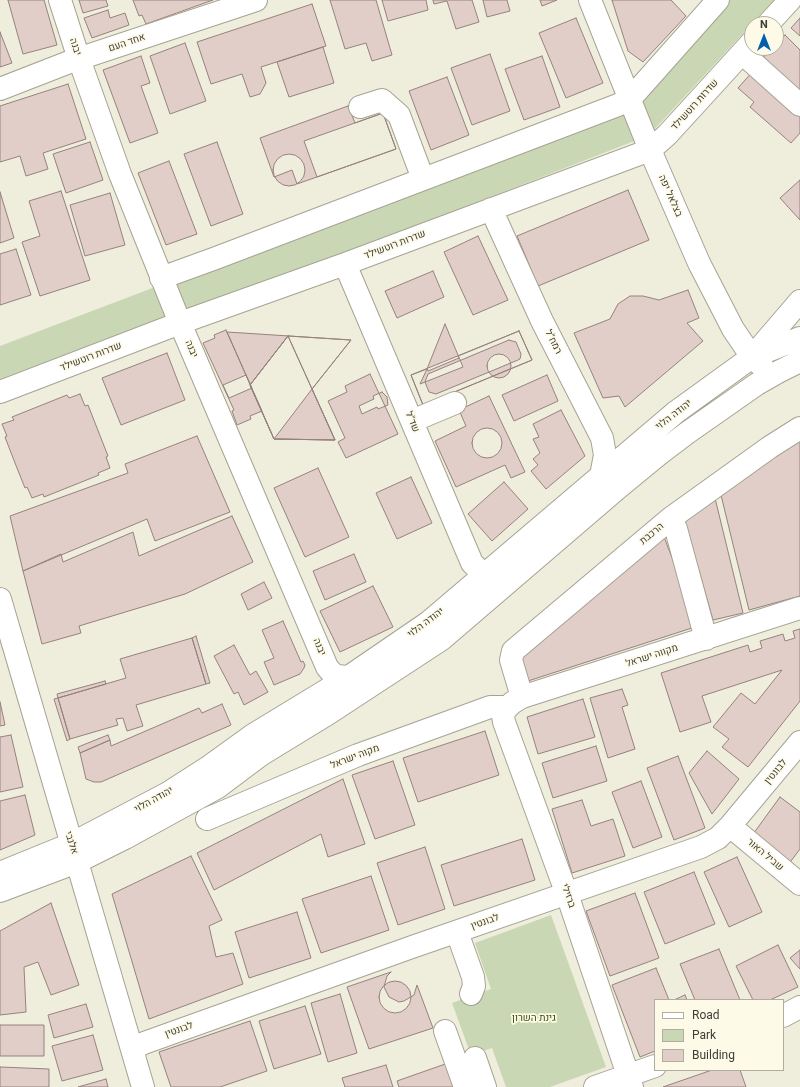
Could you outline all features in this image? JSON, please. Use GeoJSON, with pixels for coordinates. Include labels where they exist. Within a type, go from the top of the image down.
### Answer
{"type":"FeatureCollection","features":[{"type":"Feature","properties":{"kind":"street","name":"יבנה"},"geometry":{"type":"LineString","coordinates":[[60,0],[79,59],[120,174],[161,278],[327,667],[337,676],[350,676]]}},
{"type":"Feature","properties":{"kind":"street","name":"בצלאל יפה"},"geometry":{"type":"LineString","coordinates":[[590,0],[624,95],[650,150],[699,263],[733,329],[752,357],[760,365],[778,372]]}},
{"type":"Feature","properties":{"kind":"street"},"geometry":{"type":"LineString","coordinates":[[161,278],[423,179],[624,95],[718,0]]}},
{"type":"Feature","properties":{"kind":"street"},"geometry":{"type":"LineString","coordinates":[[775,16],[790,0]]}},
{"type":"Feature","properties":{"kind":"street","name":"אחד העם"},"geometry":{"type":"LineString","coordinates":[[0,89],[79,59],[244,2]]}},
{"type":"Feature","properties":{"kind":"street","name":"שדרות רוטשילד"},"geometry":{"type":"LineString","coordinates":[[0,392],[180,323],[345,264],[650,150],[667,135],[744,51]]}},
{"type":"Feature","properties":{"kind":"street"},"geometry":{"type":"LineString","coordinates":[[754,56],[800,105]]}},
{"type":"Feature","properties":{"kind":"street"},"geometry":{"type":"LineString","coordinates":[[360,107],[382,100],[399,115],[423,179]]}},
{"type":"Feature","properties":{"kind":"street","name":"רמח\"ל"},"geometry":{"type":"LineString","coordinates":[[491,209],[542,321],[602,438],[606,455],[601,476]]}},
{"type":"Feature","properties":{"kind":"street","name":"שד\"ל"},"geometry":{"type":"LineString","coordinates":[[345,264],[472,563],[480,572],[486,573]]}},
{"type":"Feature","properties":{"kind":"street","name":"יהודה הלוי"},"geometry":{"type":"LineString","coordinates":[[0,891],[74,853],[210,766],[254,735],[350,676],[429,622],[676,412],[752,357],[800,301]]}},
{"type":"Feature","properties":{"kind":"street"},"geometry":{"type":"LineString","coordinates":[[752,357],[800,338]]}},
{"type":"Feature","properties":{"kind":"street"},"geometry":{"type":"LineString","coordinates":[[778,372],[800,362]]}},
{"type":"Feature","properties":{"kind":"street","name":"יהודה הלוי"},"geometry":{"type":"LineString","coordinates":[[0,873],[125,838],[218,786],[262,754],[329,713],[442,639],[642,468],[687,432],[757,384],[778,372]]}},
{"type":"Feature","properties":{"kind":"street"},"geometry":{"type":"LineString","coordinates":[[412,421],[455,403]]}},
{"type":"Feature","properties":{"kind":"street","name":"הרכבת"},"geometry":{"type":"LineString","coordinates":[[513,651],[671,518],[770,447],[800,428]]}},
{"type":"Feature","properties":{"kind":"street"},"geometry":{"type":"LineString","coordinates":[[671,518],[676,529],[706,639]]}},
{"type":"Feature","properties":{"kind":"street","name":"אלנבי"},"geometry":{"type":"LineString","coordinates":[[0,599],[7,647],[74,853],[143,1087]]}},
{"type":"Feature","properties":{"kind":"street","name":"מקווה ישראל"},"geometry":{"type":"LineString","coordinates":[[514,702],[800,608]]}},
{"type":"Feature","properties":{"kind":"street","name":"ברזילי"},"geometry":{"type":"LineString","coordinates":[[513,651],[511,660],[514,702],[503,716],[504,722],[566,892],[630,1081]]}},
{"type":"Feature","properties":{"kind":"street","name":"מקוה ישראל"},"geometry":{"type":"LineString","coordinates":[[207,818],[358,755],[490,707],[514,702]]}},
{"type":"Feature","properties":{"kind":"street","name":"לבונטין"},"geometry":{"type":"LineString","coordinates":[[132,1048],[566,892],[701,846],[718,838],[730,826],[800,742]]}},
{"type":"Feature","properties":{"kind":"street","name":"שביל האור"},"geometry":{"type":"LineString","coordinates":[[730,826],[800,884]]}},
{"type":"Feature","properties":{"kind":"street"},"geometry":{"type":"LineString","coordinates":[[457,932],[473,977],[474,986],[471,994]]}},
{"type":"Feature","properties":{"kind":"street"},"geometry":{"type":"LineString","coordinates":[[784,1015],[800,1007]]}},
{"type":"Feature","properties":{"kind":"street"},"geometry":{"type":"LineString","coordinates":[[445,1031],[465,1087]]}},
{"type":"Feature","properties":{"kind":"street"},"geometry":{"type":"LineString","coordinates":[[475,1058],[485,1087]]}},
{"type":"Feature","properties":{"kind":"street"},"geometry":{"type":"LineString","coordinates":[[595,1087],[630,1081],[654,1067]]}},
{"type":"Feature","properties":{"kind":"green space"},"geometry":{"type":"Polygon","coordinates":[[[729,0],[774,0],[759,16],[744,16],[744,32],[650,134],[0,388],[0,346],[626,108],[638,102],[729,0]]]}},
{"type":"Feature","properties":{"kind":"green space","name":"גינת השרון"},"geometry":{"type":"Polygon","coordinates":[[[551,915],[606,1067],[550,1087],[506,1087],[492,1048],[471,1055],[452,1003],[491,989],[475,943],[551,915]]]}},
{"type":"Feature","properties":{"kind":"building"},"geometry":{"type":"Polygon","coordinates":[[[8,0],[44,0],[57,45],[23,54],[8,0]]]}},
{"type":"Feature","properties":{"kind":"building"},"geometry":{"type":"Polygon","coordinates":[[[79,0],[106,0],[108,6],[83,13],[79,0]]]}},
{"type":"Feature","properties":{"kind":"building"},"geometry":{"type":"Polygon","coordinates":[[[133,0],[213,0],[146,24],[142,15],[139,16],[133,0]]]}},
{"type":"Feature","properties":{"kind":"building"},"geometry":{"type":"Polygon","coordinates":[[[330,0],[376,0],[392,55],[372,61],[366,43],[345,49],[330,0]]]}},
{"type":"Feature","properties":{"kind":"building"},"geometry":{"type":"Polygon","coordinates":[[[382,0],[426,0],[428,10],[388,21],[382,0]]]}},
{"type":"Feature","properties":{"kind":"building"},"geometry":{"type":"Polygon","coordinates":[[[433,0],[472,0],[479,22],[456,29],[447,1],[434,4],[433,0]]]}},
{"type":"Feature","properties":{"kind":"building"},"geometry":{"type":"Polygon","coordinates":[[[483,0],[507,0],[510,11],[487,17],[483,0]]]}},
{"type":"Feature","properties":{"kind":"building"},"geometry":{"type":"Polygon","coordinates":[[[540,0],[557,0],[542,6],[540,0]]]}},
{"type":"Feature","properties":{"kind":"building"},"geometry":{"type":"Polygon","coordinates":[[[612,0],[671,0],[686,16],[643,62],[628,51],[612,0]]]}},
{"type":"Feature","properties":{"kind":"building"},"geometry":{"type":"Polygon","coordinates":[[[312,4],[326,46],[261,67],[266,83],[260,94],[250,97],[242,74],[211,84],[197,42],[312,4]]]}},
{"type":"Feature","properties":{"kind":"building"},"geometry":{"type":"Polygon","coordinates":[[[108,10],[110,18],[125,13],[129,25],[92,38],[84,18],[108,10]]]}},
{"type":"Feature","properties":{"kind":"building"},"geometry":{"type":"Polygon","coordinates":[[[576,18],[603,83],[566,98],[539,33],[576,18]]]}},
{"type":"Feature","properties":{"kind":"building"},"geometry":{"type":"Polygon","coordinates":[[[800,18],[800,36],[791,28],[800,18]]]}},
{"type":"Feature","properties":{"kind":"building"},"geometry":{"type":"Polygon","coordinates":[[[0,32],[12,63],[0,67],[0,32]]]}},
{"type":"Feature","properties":{"kind":"building"},"geometry":{"type":"Polygon","coordinates":[[[785,35],[800,50],[800,99],[760,61],[765,56],[784,56],[785,35]]]}},
{"type":"Feature","properties":{"kind":"building"},"geometry":{"type":"Polygon","coordinates":[[[185,43],[206,101],[170,114],[150,56],[185,43]]]}},
{"type":"Feature","properties":{"kind":"building"},"geometry":{"type":"Polygon","coordinates":[[[323,47],[334,83],[289,97],[277,62],[323,47]]]}},
{"type":"Feature","properties":{"kind":"building"},"geometry":{"type":"Polygon","coordinates":[[[490,54],[510,111],[472,125],[451,68],[490,54]]]}},
{"type":"Feature","properties":{"kind":"building"},"geometry":{"type":"Polygon","coordinates":[[[141,56],[150,83],[141,86],[158,133],[130,143],[103,70],[141,56]]]}},
{"type":"Feature","properties":{"kind":"building"},"geometry":{"type":"Polygon","coordinates":[[[542,56],[560,107],[524,120],[505,69],[542,56]]]}},
{"type":"Feature","properties":{"kind":"building"},"geometry":{"type":"Polygon","coordinates":[[[754,70],[800,111],[800,133],[791,143],[750,107],[754,102],[738,88],[754,70]]]}},
{"type":"Feature","properties":{"kind":"building"},"geometry":{"type":"Polygon","coordinates":[[[447,77],[469,135],[431,150],[409,91],[447,77]]]}},
{"type":"Feature","properties":{"kind":"building"},"geometry":{"type":"Polygon","coordinates":[[[68,84],[86,139],[43,153],[48,169],[26,176],[20,156],[0,162],[0,106],[68,84]]]}},
{"type":"Feature","properties":{"kind":"building"},"geometry":{"type":"Polygon","coordinates":[[[348,106],[355,123],[383,113],[396,149],[297,184],[292,170],[274,177],[260,138],[348,106]]]}},
{"type":"Feature","properties":{"kind":"building"},"geometry":{"type":"Polygon","coordinates":[[[383,113],[396,149],[317,177],[304,141],[383,113]]]}},
{"type":"Feature","properties":{"kind":"building"},"geometry":{"type":"Polygon","coordinates":[[[90,142],[103,180],[66,193],[53,154],[90,142]]]}},
{"type":"Feature","properties":{"kind":"building"},"geometry":{"type":"Polygon","coordinates":[[[217,142],[243,214],[211,226],[184,154],[217,142]]]}},
{"type":"Feature","properties":{"kind":"building"},"geometry":{"type":"Polygon","coordinates":[[[286,154],[292,154],[302,161],[305,170],[304,176],[298,183],[292,186],[286,186],[276,179],[273,173],[273,167],[280,157],[286,154]]]}},
{"type":"Feature","properties":{"kind":"building"},"geometry":{"type":"Polygon","coordinates":[[[169,161],[197,234],[166,245],[138,173],[169,161]]]}},
{"type":"Feature","properties":{"kind":"building"},"geometry":{"type":"Polygon","coordinates":[[[800,180],[800,220],[780,198],[800,180]]]}},
{"type":"Feature","properties":{"kind":"building"},"geometry":{"type":"Polygon","coordinates":[[[628,190],[649,240],[538,286],[517,236],[628,190]]]}},
{"type":"Feature","properties":{"kind":"building"},"geometry":{"type":"Polygon","coordinates":[[[61,191],[90,280],[40,296],[22,242],[40,236],[29,201],[61,191]]]}},
{"type":"Feature","properties":{"kind":"building"},"geometry":{"type":"Polygon","coordinates":[[[0,192],[14,238],[0,243],[0,192]]]}},
{"type":"Feature","properties":{"kind":"building"},"geometry":{"type":"Polygon","coordinates":[[[110,193],[125,245],[85,256],[70,205],[110,193]]]}},
{"type":"Feature","properties":{"kind":"building"},"geometry":{"type":"Polygon","coordinates":[[[478,236],[508,300],[473,315],[444,252],[478,236]]]}},
{"type":"Feature","properties":{"kind":"building"},"geometry":{"type":"Polygon","coordinates":[[[16,249],[31,295],[0,305],[0,254],[16,249]]]}},
{"type":"Feature","properties":{"kind":"building"},"geometry":{"type":"Polygon","coordinates":[[[433,271],[444,297],[397,318],[385,291],[433,271]]]}},
{"type":"Feature","properties":{"kind":"building"},"geometry":{"type":"Polygon","coordinates":[[[688,290],[699,318],[687,323],[703,341],[625,407],[619,396],[603,398],[574,333],[610,319],[618,304],[630,296],[643,296],[659,300],[688,290]]]}},
{"type":"Feature","properties":{"kind":"building"},"geometry":{"type":"Polygon","coordinates":[[[445,324],[463,367],[420,384],[427,369],[445,324]]]}},
{"type":"Feature","properties":{"kind":"building"},"geometry":{"type":"Polygon","coordinates":[[[226,330],[262,411],[250,416],[251,419],[237,425],[232,411],[234,410],[203,343],[215,338],[214,335],[226,330]]]}},
{"type":"Feature","properties":{"kind":"building"},"geometry":{"type":"Polygon","coordinates":[[[519,331],[532,360],[423,405],[411,375],[519,331]]]}},
{"type":"Feature","properties":{"kind":"building"},"geometry":{"type":"Polygon","coordinates":[[[519,331],[532,360],[423,405],[411,375],[427,369],[428,371],[459,358],[458,356],[519,331]]]}},
{"type":"Feature","properties":{"kind":"building"},"geometry":{"type":"Polygon","coordinates":[[[227,332],[351,340],[312,389],[335,440],[274,439],[227,332]]]}},
{"type":"Feature","properties":{"kind":"building"},"geometry":{"type":"Polygon","coordinates":[[[288,336],[351,340],[312,389],[335,440],[274,439],[250,385],[288,336]]]}},
{"type":"Feature","properties":{"kind":"building"},"geometry":{"type":"Polygon","coordinates":[[[288,336],[335,440],[274,439],[250,385],[288,336]]]}},
{"type":"Feature","properties":{"kind":"building"},"geometry":{"type":"Polygon","coordinates":[[[288,336],[312,389],[274,439],[250,385],[288,336]]]}},
{"type":"Feature","properties":{"kind":"building"},"geometry":{"type":"Polygon","coordinates":[[[509,340],[516,342],[521,354],[520,359],[436,394],[429,392],[425,382],[428,374],[509,340]]]}},
{"type":"Feature","properties":{"kind":"building"},"geometry":{"type":"Polygon","coordinates":[[[167,353],[185,400],[121,425],[102,378],[167,353]]]}},
{"type":"Feature","properties":{"kind":"building"},"geometry":{"type":"Polygon","coordinates":[[[499,354],[508,357],[511,366],[508,375],[499,378],[490,375],[487,366],[490,357],[499,354]]]}},
{"type":"Feature","properties":{"kind":"building"},"geometry":{"type":"Polygon","coordinates":[[[370,374],[398,434],[346,458],[338,442],[345,438],[328,401],[347,392],[345,386],[370,374]]]}},
{"type":"Feature","properties":{"kind":"building"},"geometry":{"type":"Polygon","coordinates":[[[246,375],[252,388],[229,398],[223,385],[246,375]]]}},
{"type":"Feature","properties":{"kind":"building"},"geometry":{"type":"Polygon","coordinates":[[[547,375],[558,401],[514,421],[502,395],[547,375]]]}},
{"type":"Feature","properties":{"kind":"building"},"geometry":{"type":"Polygon","coordinates":[[[382,392],[387,397],[388,405],[378,409],[377,407],[362,414],[359,406],[374,399],[373,396],[382,392]]]}},
{"type":"Feature","properties":{"kind":"building"},"geometry":{"type":"Polygon","coordinates":[[[80,394],[85,406],[88,405],[108,456],[106,457],[110,468],[98,473],[99,475],[44,497],[43,494],[32,498],[27,487],[25,488],[5,437],[7,436],[2,424],[14,420],[12,417],[67,395],[69,398],[80,394]]]}},
{"type":"Feature","properties":{"kind":"building"},"geometry":{"type":"Polygon","coordinates":[[[489,396],[525,472],[511,478],[505,465],[456,487],[435,441],[466,426],[459,410],[489,396]]]}},
{"type":"Feature","properties":{"kind":"building"},"geometry":{"type":"Polygon","coordinates":[[[561,410],[585,456],[546,489],[531,471],[538,465],[533,459],[540,453],[533,439],[539,437],[533,424],[561,410]]]}},
{"type":"Feature","properties":{"kind":"building"},"geometry":{"type":"Polygon","coordinates":[[[487,428],[498,432],[502,443],[498,454],[487,458],[476,454],[472,443],[476,432],[487,428]]]}},
{"type":"Feature","properties":{"kind":"building"},"geometry":{"type":"Polygon","coordinates":[[[197,436],[230,512],[155,541],[147,519],[23,571],[10,516],[128,473],[125,464],[197,436]]]}},
{"type":"Feature","properties":{"kind":"building"},"geometry":{"type":"Polygon","coordinates":[[[800,441],[800,596],[749,610],[720,491],[772,454],[800,441]]]}},
{"type":"Feature","properties":{"kind":"building"},"geometry":{"type":"Polygon","coordinates":[[[318,468],[349,537],[305,557],[274,488],[318,468]]]}},
{"type":"Feature","properties":{"kind":"building"},"geometry":{"type":"Polygon","coordinates":[[[411,477],[432,523],[397,539],[376,493],[411,477]]]}},
{"type":"Feature","properties":{"kind":"building"},"geometry":{"type":"Polygon","coordinates":[[[504,482],[528,509],[492,541],[468,514],[504,482]]]}},
{"type":"Feature","properties":{"kind":"building"},"geometry":{"type":"Polygon","coordinates":[[[714,494],[743,613],[713,620],[697,564],[680,519],[714,494]]]}},
{"type":"Feature","properties":{"kind":"building"},"geometry":{"type":"Polygon","coordinates":[[[232,516],[253,562],[185,594],[79,626],[81,633],[42,644],[23,571],[61,554],[63,562],[133,532],[139,556],[232,516]]]}},
{"type":"Feature","properties":{"kind":"building"},"geometry":{"type":"Polygon","coordinates":[[[661,529],[698,626],[528,681],[519,654],[661,529]]]}},
{"type":"Feature","properties":{"kind":"building"},"geometry":{"type":"Polygon","coordinates":[[[354,554],[366,582],[325,600],[313,571],[354,554]]]}},
{"type":"Feature","properties":{"kind":"building"},"geometry":{"type":"Polygon","coordinates":[[[264,582],[272,598],[248,610],[241,594],[264,582]]]}},
{"type":"Feature","properties":{"kind":"building"},"geometry":{"type":"Polygon","coordinates":[[[373,586],[393,627],[340,652],[320,611],[373,586]]]}},
{"type":"Feature","properties":{"kind":"building"},"geometry":{"type":"Polygon","coordinates":[[[283,621],[301,662],[303,661],[305,665],[300,674],[274,685],[264,662],[274,658],[262,630],[283,621]]]}},
{"type":"Feature","properties":{"kind":"building"},"geometry":{"type":"Polygon","coordinates":[[[800,629],[800,701],[748,767],[722,747],[729,739],[713,727],[741,693],[755,704],[782,670],[702,696],[711,722],[680,732],[661,673],[748,645],[750,652],[762,648],[760,641],[783,634],[785,641],[795,638],[793,631],[800,629]]]}},
{"type":"Feature","properties":{"kind":"building"},"geometry":{"type":"Polygon","coordinates":[[[196,636],[210,683],[206,684],[192,638],[196,636]]]}},
{"type":"Feature","properties":{"kind":"building"},"geometry":{"type":"Polygon","coordinates":[[[192,638],[206,684],[136,705],[143,726],[127,731],[123,718],[116,719],[118,725],[70,739],[58,698],[126,678],[120,659],[192,638]]]}},
{"type":"Feature","properties":{"kind":"building"},"geometry":{"type":"Polygon","coordinates":[[[234,645],[250,675],[256,671],[268,692],[244,705],[238,692],[234,694],[214,656],[234,645]]]}},
{"type":"Feature","properties":{"kind":"building"},"geometry":{"type":"Polygon","coordinates":[[[105,681],[106,684],[58,698],[57,694],[105,681]]]}},
{"type":"Feature","properties":{"kind":"building"},"geometry":{"type":"Polygon","coordinates":[[[622,689],[628,705],[622,707],[635,749],[608,758],[590,698],[622,689]]]}},
{"type":"Feature","properties":{"kind":"building"},"geometry":{"type":"Polygon","coordinates":[[[58,698],[70,739],[67,741],[54,699],[58,698]]]}},
{"type":"Feature","properties":{"kind":"building"},"geometry":{"type":"Polygon","coordinates":[[[583,699],[595,737],[538,754],[527,717],[583,699]]]}},
{"type":"Feature","properties":{"kind":"building"},"geometry":{"type":"Polygon","coordinates":[[[0,702],[5,725],[0,726],[0,702]]]}},
{"type":"Feature","properties":{"kind":"building"},"geometry":{"type":"Polygon","coordinates":[[[222,704],[231,725],[101,782],[94,782],[86,779],[80,753],[110,740],[111,746],[199,708],[202,713],[222,704]]]}},
{"type":"Feature","properties":{"kind":"building"},"geometry":{"type":"Polygon","coordinates":[[[485,731],[499,775],[418,802],[403,758],[485,731]]]}},
{"type":"Feature","properties":{"kind":"building"},"geometry":{"type":"Polygon","coordinates":[[[11,735],[23,787],[0,792],[0,737],[11,735]]]}},
{"type":"Feature","properties":{"kind":"building"},"geometry":{"type":"Polygon","coordinates":[[[108,735],[110,740],[80,753],[78,747],[108,735]]]}},
{"type":"Feature","properties":{"kind":"building"},"geometry":{"type":"Polygon","coordinates":[[[596,746],[607,781],[553,798],[542,763],[596,746]]]}},
{"type":"Feature","properties":{"kind":"building"},"geometry":{"type":"Polygon","coordinates":[[[707,751],[739,779],[712,814],[689,773],[707,751]]]}},
{"type":"Feature","properties":{"kind":"building"},"geometry":{"type":"Polygon","coordinates":[[[678,756],[705,828],[674,840],[647,768],[678,756]]]}},
{"type":"Feature","properties":{"kind":"building"},"geometry":{"type":"Polygon","coordinates":[[[393,761],[415,825],[375,839],[352,775],[393,761]]]}},
{"type":"Feature","properties":{"kind":"building"},"geometry":{"type":"Polygon","coordinates":[[[343,779],[365,844],[328,857],[321,834],[214,890],[197,853],[343,779]]]}},
{"type":"Feature","properties":{"kind":"building"},"geometry":{"type":"Polygon","coordinates":[[[641,781],[662,837],[633,848],[612,792],[641,781]]]}},
{"type":"Feature","properties":{"kind":"building"},"geometry":{"type":"Polygon","coordinates":[[[25,795],[35,835],[0,850],[0,801],[25,795]]]}},
{"type":"Feature","properties":{"kind":"building"},"geometry":{"type":"Polygon","coordinates":[[[780,797],[800,812],[800,849],[788,865],[751,837],[780,797]]]}},
{"type":"Feature","properties":{"kind":"building"},"geometry":{"type":"Polygon","coordinates":[[[582,800],[591,826],[613,819],[625,856],[572,873],[552,809],[582,800]]]}},
{"type":"Feature","properties":{"kind":"building"},"geometry":{"type":"Polygon","coordinates":[[[522,839],[535,880],[454,906],[441,865],[522,839]]]}},
{"type":"Feature","properties":{"kind":"building"},"geometry":{"type":"Polygon","coordinates":[[[425,847],[445,909],[398,925],[377,863],[425,847]]]}},
{"type":"Feature","properties":{"kind":"building"},"geometry":{"type":"Polygon","coordinates":[[[191,856],[222,920],[209,926],[216,957],[233,953],[243,984],[149,1019],[112,894],[191,856]]]}},
{"type":"Feature","properties":{"kind":"building"},"geometry":{"type":"Polygon","coordinates":[[[737,857],[762,912],[729,927],[704,872],[737,857]]]}},
{"type":"Feature","properties":{"kind":"building"},"geometry":{"type":"Polygon","coordinates":[[[694,872],[715,924],[665,944],[644,892],[694,872]]]}},
{"type":"Feature","properties":{"kind":"building"},"geometry":{"type":"Polygon","coordinates":[[[371,876],[389,930],[321,953],[302,899],[371,876]]]}},
{"type":"Feature","properties":{"kind":"building"},"geometry":{"type":"Polygon","coordinates":[[[635,893],[659,958],[610,976],[586,911],[635,893]]]}},
{"type":"Feature","properties":{"kind":"building"},"geometry":{"type":"Polygon","coordinates":[[[51,903],[79,985],[51,995],[38,962],[24,967],[26,1012],[0,1015],[0,931],[51,903]]]}},
{"type":"Feature","properties":{"kind":"building"},"geometry":{"type":"Polygon","coordinates":[[[297,912],[311,958],[249,978],[235,932],[297,912]]]}},
{"type":"Feature","properties":{"kind":"building"},"geometry":{"type":"Polygon","coordinates":[[[778,945],[798,987],[772,999],[752,999],[736,966],[778,945]]]}},
{"type":"Feature","properties":{"kind":"building"},"geometry":{"type":"Polygon","coordinates":[[[719,949],[740,999],[695,999],[680,964],[719,949]]]}},
{"type":"Feature","properties":{"kind":"building"},"geometry":{"type":"Polygon","coordinates":[[[800,950],[800,969],[790,958],[800,950]]]}},
{"type":"Feature","properties":{"kind":"building"},"geometry":{"type":"Polygon","coordinates":[[[656,968],[669,999],[654,999],[654,1051],[640,1057],[612,985],[656,968]]]}},
{"type":"Feature","properties":{"kind":"building"},"geometry":{"type":"Polygon","coordinates":[[[391,972],[387,976],[384,987],[389,997],[399,1002],[404,1001],[414,995],[417,985],[433,1028],[369,1049],[347,987],[391,972]]]}},
{"type":"Feature","properties":{"kind":"building"},"geometry":{"type":"Polygon","coordinates":[[[392,981],[398,981],[407,985],[411,997],[407,1009],[398,1013],[392,1013],[383,1009],[379,1000],[379,994],[383,985],[392,981]]]}},
{"type":"Feature","properties":{"kind":"building"},"geometry":{"type":"Polygon","coordinates":[[[340,994],[357,1053],[328,1062],[311,1003],[340,994]]]}},
{"type":"Feature","properties":{"kind":"building"},"geometry":{"type":"Polygon","coordinates":[[[685,995],[687,999],[676,999],[685,995]]]}},
{"type":"Feature","properties":{"kind":"building"},"geometry":{"type":"Polygon","coordinates":[[[86,1004],[93,1027],[54,1038],[48,1015],[86,1004]]]}},
{"type":"Feature","properties":{"kind":"building"},"geometry":{"type":"Polygon","coordinates":[[[305,1006],[321,1054],[274,1069],[259,1021],[305,1006]]]}},
{"type":"Feature","properties":{"kind":"building"},"geometry":{"type":"Polygon","coordinates":[[[250,1021],[267,1071],[220,1087],[171,1087],[159,1052],[250,1021]]]}},
{"type":"Feature","properties":{"kind":"building"},"geometry":{"type":"Polygon","coordinates":[[[0,1025],[44,1025],[44,1056],[0,1056],[0,1025]]]}},
{"type":"Feature","properties":{"kind":"building"},"geometry":{"type":"Polygon","coordinates":[[[93,1035],[103,1070],[62,1081],[52,1046],[93,1035]]]}},
{"type":"Feature","properties":{"kind":"building"},"geometry":{"type":"Polygon","coordinates":[[[451,1062],[460,1087],[399,1087],[397,1081],[451,1062]]]}},
{"type":"Feature","properties":{"kind":"building"},"geometry":{"type":"Polygon","coordinates":[[[386,1065],[393,1087],[345,1087],[342,1078],[386,1065]]]}},
{"type":"Feature","properties":{"kind":"building"},"geometry":{"type":"Polygon","coordinates":[[[0,1067],[49,1069],[49,1087],[0,1087],[0,1067]]]}},
{"type":"Feature","properties":{"kind":"building"},"geometry":{"type":"Polygon","coordinates":[[[709,1071],[740,1071],[746,1087],[663,1087],[709,1071]]]}},
{"type":"Feature","properties":{"kind":"building"},"geometry":{"type":"Polygon","coordinates":[[[106,1079],[108,1087],[78,1087],[106,1079]]]}}]}
